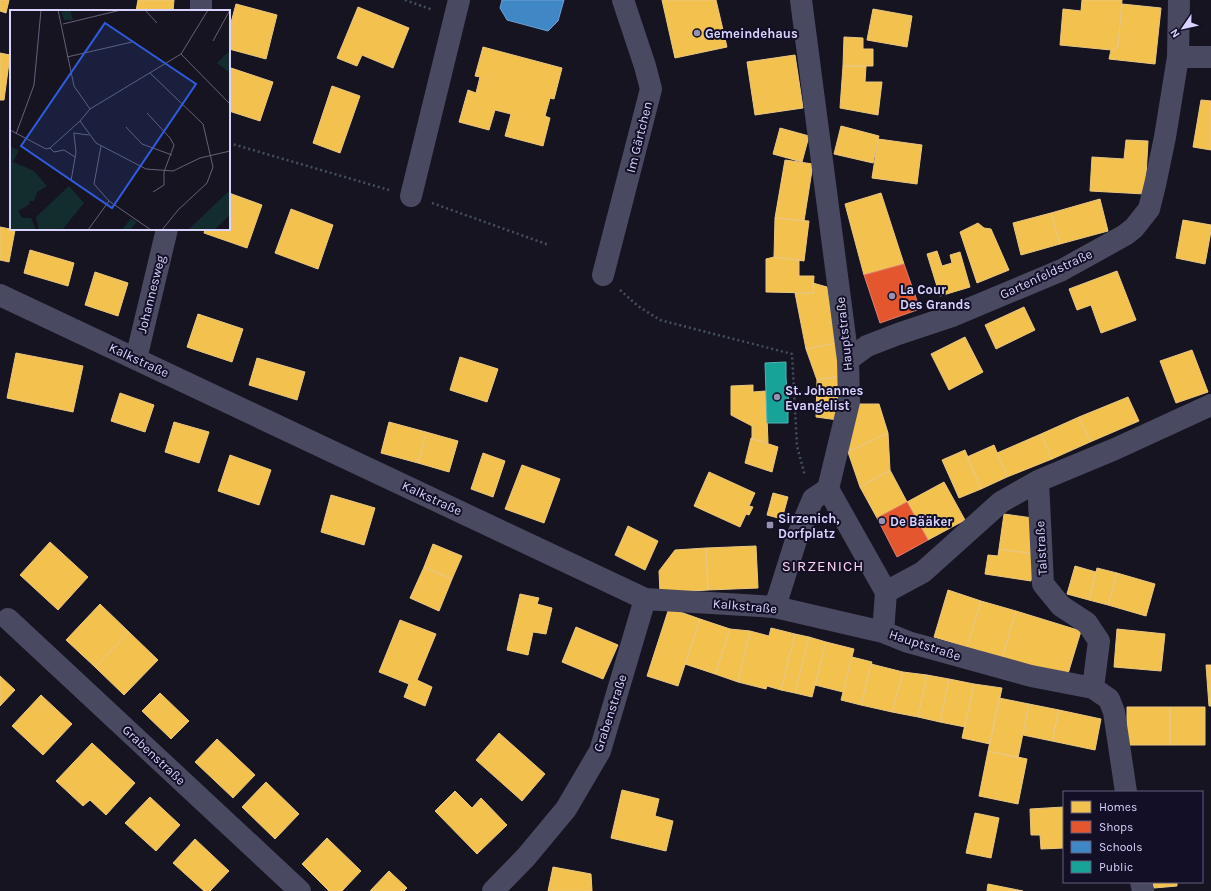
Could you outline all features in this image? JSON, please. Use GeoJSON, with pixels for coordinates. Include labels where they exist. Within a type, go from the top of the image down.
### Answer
{"type":"FeatureCollection","features":[{"type":"Feature","properties":{"kind":"street","name":"Im Gärtchen"},"geometry":{"type":"LineString","coordinates":[[603,275],[651,89],[624,0]]}},
{"type":"Feature","properties":{"kind":"street","name":"Hauptstraße"},"geometry":{"type":"LineString","coordinates":[[801,0],[848,360],[849,402],[828,489]]}},
{"type":"Feature","properties":{"kind":"street","name":"Gartenfeldstraße"},"geometry":{"type":"LineString","coordinates":[[848,360],[867,346],[952,316],[1062,270],[1125,235],[1134,228],[1149,209],[1165,137],[1178,57],[1179,0]]}},
{"type":"Feature","properties":{"kind":"street"},"geometry":{"type":"LineString","coordinates":[[411,196],[457,9]]}},
{"type":"Feature","properties":{"kind":"street"},"geometry":{"type":"LineString","coordinates":[[1178,57],[1211,58]]}},
{"type":"Feature","properties":{"kind":"street","name":"Johannesweg"},"geometry":{"type":"LineString","coordinates":[[136,359],[167,230]]}},
{"type":"Feature","properties":{"kind":"street","name":"Kalkstraße"},"geometry":{"type":"LineString","coordinates":[[0,295],[646,599],[775,608],[883,632]]}},
{"type":"Feature","properties":{"kind":"street"},"geometry":{"type":"LineString","coordinates":[[775,608],[797,536],[813,499],[828,489],[886,592],[924,572],[1001,502],[1038,481],[1115,449],[1211,405]]}},
{"type":"Feature","properties":{"kind":"street","name":"Talstraße"},"geometry":{"type":"LineString","coordinates":[[1038,481],[1043,584],[1061,606],[1087,623],[1099,641],[1093,688]]}},
{"type":"Feature","properties":{"kind":"street","name":"Hauptstraße"},"geometry":{"type":"LineString","coordinates":[[886,592],[883,632],[908,642],[1031,676],[1093,688],[1109,699],[1114,712],[1126,791]]}},
{"type":"Feature","properties":{"kind":"street","name":"Grabenstraße"},"geometry":{"type":"LineString","coordinates":[[493,891],[526,857],[566,809],[600,751],[646,599]]}},
{"type":"Feature","properties":{"kind":"street","name":"Grabenstraße"},"geometry":{"type":"LineString","coordinates":[[8,618],[300,891]]}},
{"type":"Feature","properties":{"kind":"path"},"geometry":{"type":"LineString","coordinates":[[405,0],[457,9]]}},
{"type":"Feature","properties":{"kind":"path"},"geometry":{"type":"LineString","coordinates":[[230,143],[411,196],[549,245]]}},
{"type":"Feature","properties":{"kind":"path"},"geometry":{"type":"LineString","coordinates":[[603,275],[638,306],[660,320],[792,354],[797,446],[803,470]]}},
{"type":"Feature","properties":{"kind":"building: Homes"},"geometry":{"type":"Polygon","coordinates":[[[0,0],[9,0],[6,13],[0,11],[0,0]]]}},
{"type":"Feature","properties":{"kind":"building: Homes"},"geometry":{"type":"Polygon","coordinates":[[[138,0],[174,0],[173,10],[136,10],[138,0]]]}},
{"type":"Feature","properties":{"kind":"building: Homes","name":"Gemeindehaus"},"geometry":{"type":"Polygon","coordinates":[[[662,0],[716,0],[727,47],[675,58],[662,0]]]}},
{"type":"Feature","properties":{"kind":"building: Homes"},"geometry":{"type":"Polygon","coordinates":[[[1082,0],[1122,0],[1118,47],[1111,50],[1060,45],[1063,9],[1081,11],[1082,0]]]}},
{"type":"Feature","properties":{"kind":"building: Homes"},"geometry":{"type":"Polygon","coordinates":[[[236,4],[277,15],[266,59],[230,49],[230,26],[236,4]]]}},
{"type":"Feature","properties":{"kind":"building: Homes"},"geometry":{"type":"Polygon","coordinates":[[[1122,4],[1161,8],[1155,64],[1109,59],[1111,50],[1118,47],[1122,4]]]}},
{"type":"Feature","properties":{"kind":"building: Homes"},"geometry":{"type":"Polygon","coordinates":[[[358,7],[409,28],[393,68],[362,55],[357,66],[337,58],[358,7]]]}},
{"type":"Feature","properties":{"kind":"building: Homes"},"geometry":{"type":"Polygon","coordinates":[[[873,9],[912,16],[907,47],[867,40],[873,9]]]}},
{"type":"Feature","properties":{"kind":"building: Homes"},"geometry":{"type":"Polygon","coordinates":[[[844,37],[863,38],[863,49],[873,49],[873,66],[843,66],[844,37]]]}},
{"type":"Feature","properties":{"kind":"building: Homes"},"geometry":{"type":"Polygon","coordinates":[[[483,47],[562,68],[554,99],[550,98],[545,116],[550,118],[543,146],[505,136],[511,114],[495,110],[489,130],[459,122],[468,90],[476,93],[480,77],[475,76],[483,47]]]}},
{"type":"Feature","properties":{"kind":"building: Homes"},"geometry":{"type":"Polygon","coordinates":[[[0,53],[10,55],[4,100],[0,100],[0,53]]]}},
{"type":"Feature","properties":{"kind":"building: Homes"},"geometry":{"type":"Polygon","coordinates":[[[795,55],[803,108],[755,115],[747,62],[795,55]]]}},
{"type":"Feature","properties":{"kind":"building: Homes"},"geometry":{"type":"Polygon","coordinates":[[[843,66],[866,66],[865,82],[882,82],[878,115],[840,108],[843,66]]]}},
{"type":"Feature","properties":{"kind":"building: Homes"},"geometry":{"type":"Polygon","coordinates":[[[231,68],[273,82],[260,121],[230,111],[231,68]]]}},
{"type":"Feature","properties":{"kind":"building: Homes"},"geometry":{"type":"Polygon","coordinates":[[[332,86],[360,96],[340,153],[313,143],[332,86]]]}},
{"type":"Feature","properties":{"kind":"building: Homes"},"geometry":{"type":"Polygon","coordinates":[[[1201,100],[1211,101],[1211,150],[1193,147],[1201,100]]]}},
{"type":"Feature","properties":{"kind":"building: Homes"},"geometry":{"type":"Polygon","coordinates":[[[841,126],[879,136],[873,163],[834,154],[841,126]]]}},
{"type":"Feature","properties":{"kind":"building: Homes"},"geometry":{"type":"Polygon","coordinates":[[[780,128],[809,136],[802,162],[773,154],[780,128]]]}},
{"type":"Feature","properties":{"kind":"building: Homes"},"geometry":{"type":"Polygon","coordinates":[[[878,139],[922,145],[917,184],[872,178],[878,139]]]}},
{"type":"Feature","properties":{"kind":"building: Homes"},"geometry":{"type":"Polygon","coordinates":[[[1126,140],[1148,141],[1145,194],[1090,191],[1092,157],[1124,159],[1126,140]]]}},
{"type":"Feature","properties":{"kind":"building: Homes"},"geometry":{"type":"Polygon","coordinates":[[[785,160],[813,164],[804,221],[775,218],[785,160]]]}},
{"type":"Feature","properties":{"kind":"building: Homes"},"geometry":{"type":"Polygon","coordinates":[[[230,193],[262,205],[247,248],[204,233],[205,230],[230,230],[230,193]]]}},
{"type":"Feature","properties":{"kind":"building: Homes"},"geometry":{"type":"Polygon","coordinates":[[[881,193],[904,264],[864,275],[845,204],[881,193]]]}},
{"type":"Feature","properties":{"kind":"building: Homes"},"geometry":{"type":"Polygon","coordinates":[[[1100,199],[1108,231],[1060,244],[1051,213],[1100,199]]]}},
{"type":"Feature","properties":{"kind":"building: Homes"},"geometry":{"type":"Polygon","coordinates":[[[291,209],[333,225],[318,269],[275,253],[291,209]]]}},
{"type":"Feature","properties":{"kind":"building: Homes"},"geometry":{"type":"Polygon","coordinates":[[[1051,213],[1060,244],[1021,255],[1013,223],[1051,213]]]}},
{"type":"Feature","properties":{"kind":"building: Homes"},"geometry":{"type":"Polygon","coordinates":[[[775,218],[809,221],[804,261],[774,257],[775,218]]]}},
{"type":"Feature","properties":{"kind":"building: Homes"},"geometry":{"type":"Polygon","coordinates":[[[1183,220],[1211,225],[1205,264],[1176,258],[1183,220]]]}},
{"type":"Feature","properties":{"kind":"building: Homes"},"geometry":{"type":"Polygon","coordinates":[[[978,223],[984,228],[991,229],[1009,270],[977,283],[960,232],[978,223]]]}},
{"type":"Feature","properties":{"kind":"building: Homes"},"geometry":{"type":"Polygon","coordinates":[[[0,227],[15,230],[9,262],[0,260],[0,227]]]}},
{"type":"Feature","properties":{"kind":"building: Homes"},"geometry":{"type":"Polygon","coordinates":[[[30,250],[74,263],[68,286],[24,273],[30,250]]]}},
{"type":"Feature","properties":{"kind":"building: Homes"},"geometry":{"type":"Polygon","coordinates":[[[937,251],[942,266],[952,263],[950,255],[960,252],[970,287],[940,296],[927,254],[937,251]]]}},
{"type":"Feature","properties":{"kind":"building: Homes"},"geometry":{"type":"Polygon","coordinates":[[[774,257],[799,260],[799,276],[814,276],[813,293],[766,292],[766,259],[774,257]]]}},
{"type":"Feature","properties":{"kind":"building: Homes"},"geometry":{"type":"Polygon","coordinates":[[[1117,271],[1136,320],[1101,333],[1091,305],[1077,310],[1069,289],[1117,271]]]}},
{"type":"Feature","properties":{"kind":"building: Homes"},"geometry":{"type":"Polygon","coordinates":[[[95,272],[128,283],[118,316],[85,305],[95,272]]]}},
{"type":"Feature","properties":{"kind":"building: Homes"},"geometry":{"type":"Polygon","coordinates":[[[813,283],[827,287],[836,343],[806,349],[795,293],[813,293],[813,283]]]}},
{"type":"Feature","properties":{"kind":"building: Homes"},"geometry":{"type":"Polygon","coordinates":[[[1024,307],[1035,330],[996,349],[985,325],[1024,307]]]}},
{"type":"Feature","properties":{"kind":"building: Homes"},"geometry":{"type":"Polygon","coordinates":[[[198,314],[243,329],[232,362],[187,347],[198,314]]]}},
{"type":"Feature","properties":{"kind":"building: Homes"},"geometry":{"type":"Polygon","coordinates":[[[965,337],[983,372],[949,390],[931,354],[965,337]]]}},
{"type":"Feature","properties":{"kind":"building: Homes"},"geometry":{"type":"Polygon","coordinates":[[[836,343],[839,376],[817,380],[806,349],[836,343]]]}},
{"type":"Feature","properties":{"kind":"building: Homes"},"geometry":{"type":"Polygon","coordinates":[[[1192,350],[1208,392],[1176,403],[1160,361],[1192,350]]]}},
{"type":"Feature","properties":{"kind":"building: Homes"},"geometry":{"type":"Polygon","coordinates":[[[16,353],[83,366],[73,412],[7,398],[16,353]]]}},
{"type":"Feature","properties":{"kind":"building: Homes"},"geometry":{"type":"Polygon","coordinates":[[[460,357],[498,369],[487,402],[450,390],[460,357]]]}},
{"type":"Feature","properties":{"kind":"building: Homes"},"geometry":{"type":"Polygon","coordinates":[[[257,358],[305,372],[297,400],[249,385],[257,358]]]}},
{"type":"Feature","properties":{"kind":"building: Homes"},"geometry":{"type":"Polygon","coordinates":[[[839,376],[838,420],[816,417],[817,380],[839,376]]]}},
{"type":"Feature","properties":{"kind":"building: Homes"},"geometry":{"type":"Polygon","coordinates":[[[753,385],[753,392],[766,391],[768,443],[752,439],[752,426],[731,415],[731,386],[753,385]]]}},
{"type":"Feature","properties":{"kind":"building: Homes"},"geometry":{"type":"Polygon","coordinates":[[[120,393],[154,405],[145,432],[111,421],[120,393]]]}},
{"type":"Feature","properties":{"kind":"building: Homes"},"geometry":{"type":"Polygon","coordinates":[[[1128,397],[1139,421],[1090,442],[1079,417],[1128,397]]]}},
{"type":"Feature","properties":{"kind":"building: Homes"},"geometry":{"type":"Polygon","coordinates":[[[859,404],[879,404],[888,433],[848,452],[859,404]]]}},
{"type":"Feature","properties":{"kind":"building: Homes"},"geometry":{"type":"Polygon","coordinates":[[[1079,417],[1090,442],[1052,459],[1041,434],[1079,417]]]}},
{"type":"Feature","properties":{"kind":"building: Homes"},"geometry":{"type":"Polygon","coordinates":[[[174,422],[209,432],[199,463],[165,452],[174,422]]]}},
{"type":"Feature","properties":{"kind":"building: Homes"},"geometry":{"type":"Polygon","coordinates":[[[389,422],[426,432],[418,463],[381,453],[389,422]]]}},
{"type":"Feature","properties":{"kind":"building: Homes"},"geometry":{"type":"Polygon","coordinates":[[[426,432],[458,441],[449,472],[418,463],[426,432]]]}},
{"type":"Feature","properties":{"kind":"building: Homes"},"geometry":{"type":"Polygon","coordinates":[[[888,433],[890,470],[860,487],[848,452],[888,433]]]}},
{"type":"Feature","properties":{"kind":"building: Homes"},"geometry":{"type":"Polygon","coordinates":[[[1041,434],[1052,459],[1007,477],[997,453],[1041,434]]]}},
{"type":"Feature","properties":{"kind":"building: Homes"},"geometry":{"type":"Polygon","coordinates":[[[751,438],[778,447],[772,472],[745,463],[751,438]]]}},
{"type":"Feature","properties":{"kind":"building: Homes"},"geometry":{"type":"Polygon","coordinates":[[[994,445],[1007,477],[981,489],[967,457],[994,445]]]}},
{"type":"Feature","properties":{"kind":"building: Homes"},"geometry":{"type":"Polygon","coordinates":[[[965,450],[981,489],[959,498],[942,460],[965,450]]]}},
{"type":"Feature","properties":{"kind":"building: Homes"},"geometry":{"type":"Polygon","coordinates":[[[483,453],[505,461],[493,497],[471,489],[483,453]]]}},
{"type":"Feature","properties":{"kind":"building: Homes"},"geometry":{"type":"Polygon","coordinates":[[[230,455],[271,470],[259,505],[218,491],[230,455]]]}},
{"type":"Feature","properties":{"kind":"building: Homes"},"geometry":{"type":"Polygon","coordinates":[[[522,465],[560,479],[544,523],[505,509],[522,465]]]}},
{"type":"Feature","properties":{"kind":"building: Homes"},"geometry":{"type":"Polygon","coordinates":[[[890,470],[907,502],[877,518],[860,487],[890,470]]]}},
{"type":"Feature","properties":{"kind":"building: Homes"},"geometry":{"type":"Polygon","coordinates":[[[709,472],[755,493],[749,506],[753,507],[749,515],[746,514],[740,527],[694,506],[709,472]]]}},
{"type":"Feature","properties":{"kind":"building: Homes"},"geometry":{"type":"Polygon","coordinates":[[[944,482],[965,520],[928,540],[907,502],[944,482]]]}},
{"type":"Feature","properties":{"kind":"building: Homes"},"geometry":{"type":"Polygon","coordinates":[[[773,493],[788,497],[782,519],[767,515],[773,493]]]}},
{"type":"Feature","properties":{"kind":"building: Homes"},"geometry":{"type":"Polygon","coordinates":[[[331,495],[375,508],[364,545],[321,532],[331,495]]]}},
{"type":"Feature","properties":{"kind":"building: Homes"},"geometry":{"type":"Polygon","coordinates":[[[1004,514],[1040,519],[1035,554],[999,549],[1004,514]]]}},
{"type":"Feature","properties":{"kind":"building: Homes"},"geometry":{"type":"Polygon","coordinates":[[[628,526],[658,541],[645,570],[615,555],[628,526]]]}},
{"type":"Feature","properties":{"kind":"building: Homes"},"geometry":{"type":"Polygon","coordinates":[[[50,542],[88,577],[58,610],[20,575],[50,542]]]}},
{"type":"Feature","properties":{"kind":"building: Homes"},"geometry":{"type":"Polygon","coordinates":[[[433,544],[462,556],[452,579],[424,567],[433,544]]]}},
{"type":"Feature","properties":{"kind":"building: Homes"},"geometry":{"type":"Polygon","coordinates":[[[756,546],[758,588],[708,590],[706,548],[756,546]]]}},
{"type":"Feature","properties":{"kind":"building: Homes"},"geometry":{"type":"Polygon","coordinates":[[[706,548],[708,590],[660,593],[659,571],[675,550],[706,548]]]}},
{"type":"Feature","properties":{"kind":"building: Homes"},"geometry":{"type":"Polygon","coordinates":[[[999,549],[1035,554],[1031,581],[985,574],[988,555],[998,556],[999,549]]]}},
{"type":"Feature","properties":{"kind":"building: Homes"},"geometry":{"type":"Polygon","coordinates":[[[1075,566],[1096,572],[1089,600],[1067,594],[1075,566]]]}},
{"type":"Feature","properties":{"kind":"building: Homes"},"geometry":{"type":"Polygon","coordinates":[[[424,567],[452,579],[439,611],[410,598],[424,567]]]}},
{"type":"Feature","properties":{"kind":"building: Homes"},"geometry":{"type":"Polygon","coordinates":[[[1097,568],[1117,573],[1108,605],[1089,600],[1097,568]]]}},
{"type":"Feature","properties":{"kind":"building: Homes"},"geometry":{"type":"Polygon","coordinates":[[[1117,573],[1155,584],[1146,616],[1108,605],[1117,573]]]}},
{"type":"Feature","properties":{"kind":"building: Homes"},"geometry":{"type":"Polygon","coordinates":[[[948,590],[981,601],[967,647],[934,637],[948,590]]]}},
{"type":"Feature","properties":{"kind":"building: Homes"},"geometry":{"type":"Polygon","coordinates":[[[520,594],[539,598],[537,604],[552,608],[546,634],[533,632],[528,655],[507,650],[520,594]]]}},
{"type":"Feature","properties":{"kind":"building: Homes"},"geometry":{"type":"Polygon","coordinates":[[[981,601],[1016,611],[1002,658],[967,647],[981,601]]]}},
{"type":"Feature","properties":{"kind":"building: Homes"},"geometry":{"type":"Polygon","coordinates":[[[100,604],[129,632],[95,667],[66,640],[100,604]]]}},
{"type":"Feature","properties":{"kind":"building: Homes"},"geometry":{"type":"Polygon","coordinates":[[[669,608],[700,619],[678,686],[647,676],[669,608]]]}},
{"type":"Feature","properties":{"kind":"building: Homes"},"geometry":{"type":"Polygon","coordinates":[[[1016,611],[1081,631],[1067,677],[1002,658],[1016,611]]]}},
{"type":"Feature","properties":{"kind":"building: Homes"},"geometry":{"type":"Polygon","coordinates":[[[700,619],[730,629],[715,674],[685,664],[700,619]]]}},
{"type":"Feature","properties":{"kind":"building: Homes"},"geometry":{"type":"Polygon","coordinates":[[[400,620],[436,634],[417,680],[432,687],[425,706],[404,697],[409,684],[379,672],[400,620]]]}},
{"type":"Feature","properties":{"kind":"building: Homes"},"geometry":{"type":"Polygon","coordinates":[[[576,627],[618,645],[603,679],[562,662],[576,627]]]}},
{"type":"Feature","properties":{"kind":"building: Homes"},"geometry":{"type":"Polygon","coordinates":[[[771,628],[795,634],[781,690],[767,686],[766,689],[738,682],[750,631],[769,636],[771,628]]]}},
{"type":"Feature","properties":{"kind":"building: Homes"},"geometry":{"type":"Polygon","coordinates":[[[730,629],[750,631],[738,682],[715,674],[730,629]]]}},
{"type":"Feature","properties":{"kind":"building: Homes"},"geometry":{"type":"Polygon","coordinates":[[[1117,629],[1165,634],[1161,671],[1114,667],[1117,629]]]}},
{"type":"Feature","properties":{"kind":"building: Homes"},"geometry":{"type":"Polygon","coordinates":[[[129,632],[158,660],[124,695],[95,667],[129,632]]]}},
{"type":"Feature","properties":{"kind":"building: Homes"},"geometry":{"type":"Polygon","coordinates":[[[795,634],[809,637],[795,693],[781,690],[795,634]]]}},
{"type":"Feature","properties":{"kind":"building: Homes"},"geometry":{"type":"Polygon","coordinates":[[[809,637],[826,642],[812,697],[795,693],[809,637]]]}},
{"type":"Feature","properties":{"kind":"building: Homes"},"geometry":{"type":"Polygon","coordinates":[[[826,642],[854,649],[843,692],[815,685],[826,642]]]}},
{"type":"Feature","properties":{"kind":"building: Homes"},"geometry":{"type":"Polygon","coordinates":[[[852,657],[872,662],[861,705],[841,700],[852,657]]]}},
{"type":"Feature","properties":{"kind":"building: Homes"},"geometry":{"type":"Polygon","coordinates":[[[871,664],[903,672],[892,712],[861,705],[871,664]]]}},
{"type":"Feature","properties":{"kind":"building: Homes"},"geometry":{"type":"Polygon","coordinates":[[[1206,665],[1211,665],[1211,706],[1209,706],[1206,665]]]}},
{"type":"Feature","properties":{"kind":"building: Homes"},"geometry":{"type":"Polygon","coordinates":[[[903,672],[927,675],[918,717],[892,712],[903,672]]]}},
{"type":"Feature","properties":{"kind":"building: Homes"},"geometry":{"type":"Polygon","coordinates":[[[927,675],[949,679],[940,722],[918,717],[927,675]]]}},
{"type":"Feature","properties":{"kind":"building: Homes"},"geometry":{"type":"Polygon","coordinates":[[[0,676],[15,690],[0,706],[0,676]]]}},
{"type":"Feature","properties":{"kind":"building: Homes"},"geometry":{"type":"Polygon","coordinates":[[[949,679],[974,684],[965,727],[940,722],[949,679]]]}},
{"type":"Feature","properties":{"kind":"building: Homes"},"geometry":{"type":"Polygon","coordinates":[[[974,684],[1002,688],[990,744],[962,738],[974,684]]]}},
{"type":"Feature","properties":{"kind":"building: Homes"},"geometry":{"type":"Polygon","coordinates":[[[160,693],[189,721],[171,739],[142,711],[160,693]]]}},
{"type":"Feature","properties":{"kind":"building: Homes"},"geometry":{"type":"Polygon","coordinates":[[[41,695],[72,724],[43,755],[12,726],[41,695]]]}},
{"type":"Feature","properties":{"kind":"building: Homes"},"geometry":{"type":"Polygon","coordinates":[[[999,698],[1029,704],[1018,758],[988,751],[999,698]]]}},
{"type":"Feature","properties":{"kind":"building: Homes"},"geometry":{"type":"Polygon","coordinates":[[[1029,704],[1059,710],[1052,741],[1023,735],[1029,704]]]}},
{"type":"Feature","properties":{"kind":"building: Homes"},"geometry":{"type":"Polygon","coordinates":[[[1127,707],[1170,707],[1170,745],[1127,745],[1127,707]]]}},
{"type":"Feature","properties":{"kind":"building: Homes"},"geometry":{"type":"Polygon","coordinates":[[[1170,707],[1205,707],[1205,745],[1170,745],[1170,707]]]}},
{"type":"Feature","properties":{"kind":"building: Homes"},"geometry":{"type":"Polygon","coordinates":[[[1059,710],[1101,719],[1095,750],[1052,741],[1059,710]]]}},
{"type":"Feature","properties":{"kind":"building: Homes"},"geometry":{"type":"Polygon","coordinates":[[[499,733],[545,774],[522,801],[476,760],[499,733]]]}},
{"type":"Feature","properties":{"kind":"building: Homes"},"geometry":{"type":"Polygon","coordinates":[[[217,739],[255,775],[233,798],[195,762],[217,739]]]}},
{"type":"Feature","properties":{"kind":"building: Homes"},"geometry":{"type":"Polygon","coordinates":[[[92,743],[135,783],[106,815],[90,800],[83,806],[56,781],[92,743]]]}},
{"type":"Feature","properties":{"kind":"building: Homes"},"geometry":{"type":"Polygon","coordinates":[[[988,751],[1027,759],[1018,804],[979,796],[988,751]]]}},
{"type":"Feature","properties":{"kind":"building: Homes"},"geometry":{"type":"Polygon","coordinates":[[[266,782],[299,814],[275,839],[242,807],[266,782]]]}},
{"type":"Feature","properties":{"kind":"building: Homes"},"geometry":{"type":"Polygon","coordinates":[[[622,790],[659,799],[655,816],[673,821],[666,851],[611,838],[622,790]]]}},
{"type":"Feature","properties":{"kind":"building: Homes"},"geometry":{"type":"Polygon","coordinates":[[[455,791],[472,808],[481,798],[507,825],[477,854],[435,811],[455,791]]]}},
{"type":"Feature","properties":{"kind":"building: Homes"},"geometry":{"type":"Polygon","coordinates":[[[150,797],[180,825],[156,851],[125,823],[150,797]]]}},
{"type":"Feature","properties":{"kind":"building: Homes"},"geometry":{"type":"Polygon","coordinates":[[[1063,807],[1063,848],[1041,849],[1040,835],[1031,835],[1030,809],[1063,807]]]}},
{"type":"Feature","properties":{"kind":"building: Homes"},"geometry":{"type":"Polygon","coordinates":[[[975,813],[999,818],[991,858],[966,853],[975,813]]]}},
{"type":"Feature","properties":{"kind":"building: Homes"},"geometry":{"type":"Polygon","coordinates":[[[327,838],[361,871],[342,891],[329,891],[302,864],[327,838]]]}},
{"type":"Feature","properties":{"kind":"building: Homes"},"geometry":{"type":"Polygon","coordinates":[[[195,839],[229,871],[210,891],[204,891],[173,863],[195,839]]]}},
{"type":"Feature","properties":{"kind":"building: Homes"},"geometry":{"type":"Polygon","coordinates":[[[553,867],[591,874],[592,891],[548,891],[553,867]]]}},
{"type":"Feature","properties":{"kind":"building: Homes"},"geometry":{"type":"Polygon","coordinates":[[[389,871],[407,888],[404,891],[370,891],[389,871]]]}},
{"type":"Feature","properties":{"kind":"building: Homes"},"geometry":{"type":"Polygon","coordinates":[[[1153,883],[1177,883],[1177,886],[1154,888],[1153,883]]]}},
{"type":"Feature","properties":{"kind":"building: Homes"},"geometry":{"type":"Polygon","coordinates":[[[988,884],[1023,891],[987,891],[988,884]]]}},
{"type":"Feature","properties":{"kind":"building: Shops"},"geometry":{"type":"Polygon","coordinates":[[[904,264],[920,309],[880,323],[864,275],[904,264]]]}},
{"type":"Feature","properties":{"kind":"building: Shops"},"geometry":{"type":"Polygon","coordinates":[[[907,502],[928,540],[897,557],[877,518],[907,502]]]}},
{"type":"Feature","properties":{"kind":"building: Schools"},"geometry":{"type":"Polygon","coordinates":[[[502,0],[564,0],[558,21],[548,31],[507,20],[500,8],[502,0]]]}},
{"type":"Feature","properties":{"kind":"building: Public","name":"St. Johannes Evangelist"},"geometry":{"type":"Polygon","coordinates":[[[786,362],[789,404],[788,423],[767,423],[765,363],[786,362]]]}},
{"type":"Feature","properties":{"kind":"place","name":"Gemeindehaus"},"geometry":{"type":"Point","coordinates":[697,33]}},
{"type":"Feature","properties":{"kind":"place","name":"La Cour Des Grands"},"geometry":{"type":"Point","coordinates":[892,296]}},
{"type":"Feature","properties":{"kind":"place","name":"St. Johannes Evangelist"},"geometry":{"type":"Point","coordinates":[777,397]}},
{"type":"Feature","properties":{"kind":"place","name":"De Bääker"},"geometry":{"type":"Point","coordinates":[882,521]}},
{"type":"Feature","properties":{"kind":"place","name":"Sirzenich, Dorfplatz"},"geometry":{"type":"Point","coordinates":[770,525]}},
{"type":"Feature","properties":{"kind":"district","name":"SIRZENICH"},"geometry":{"type":"Point","coordinates":[823,566]}}]}
